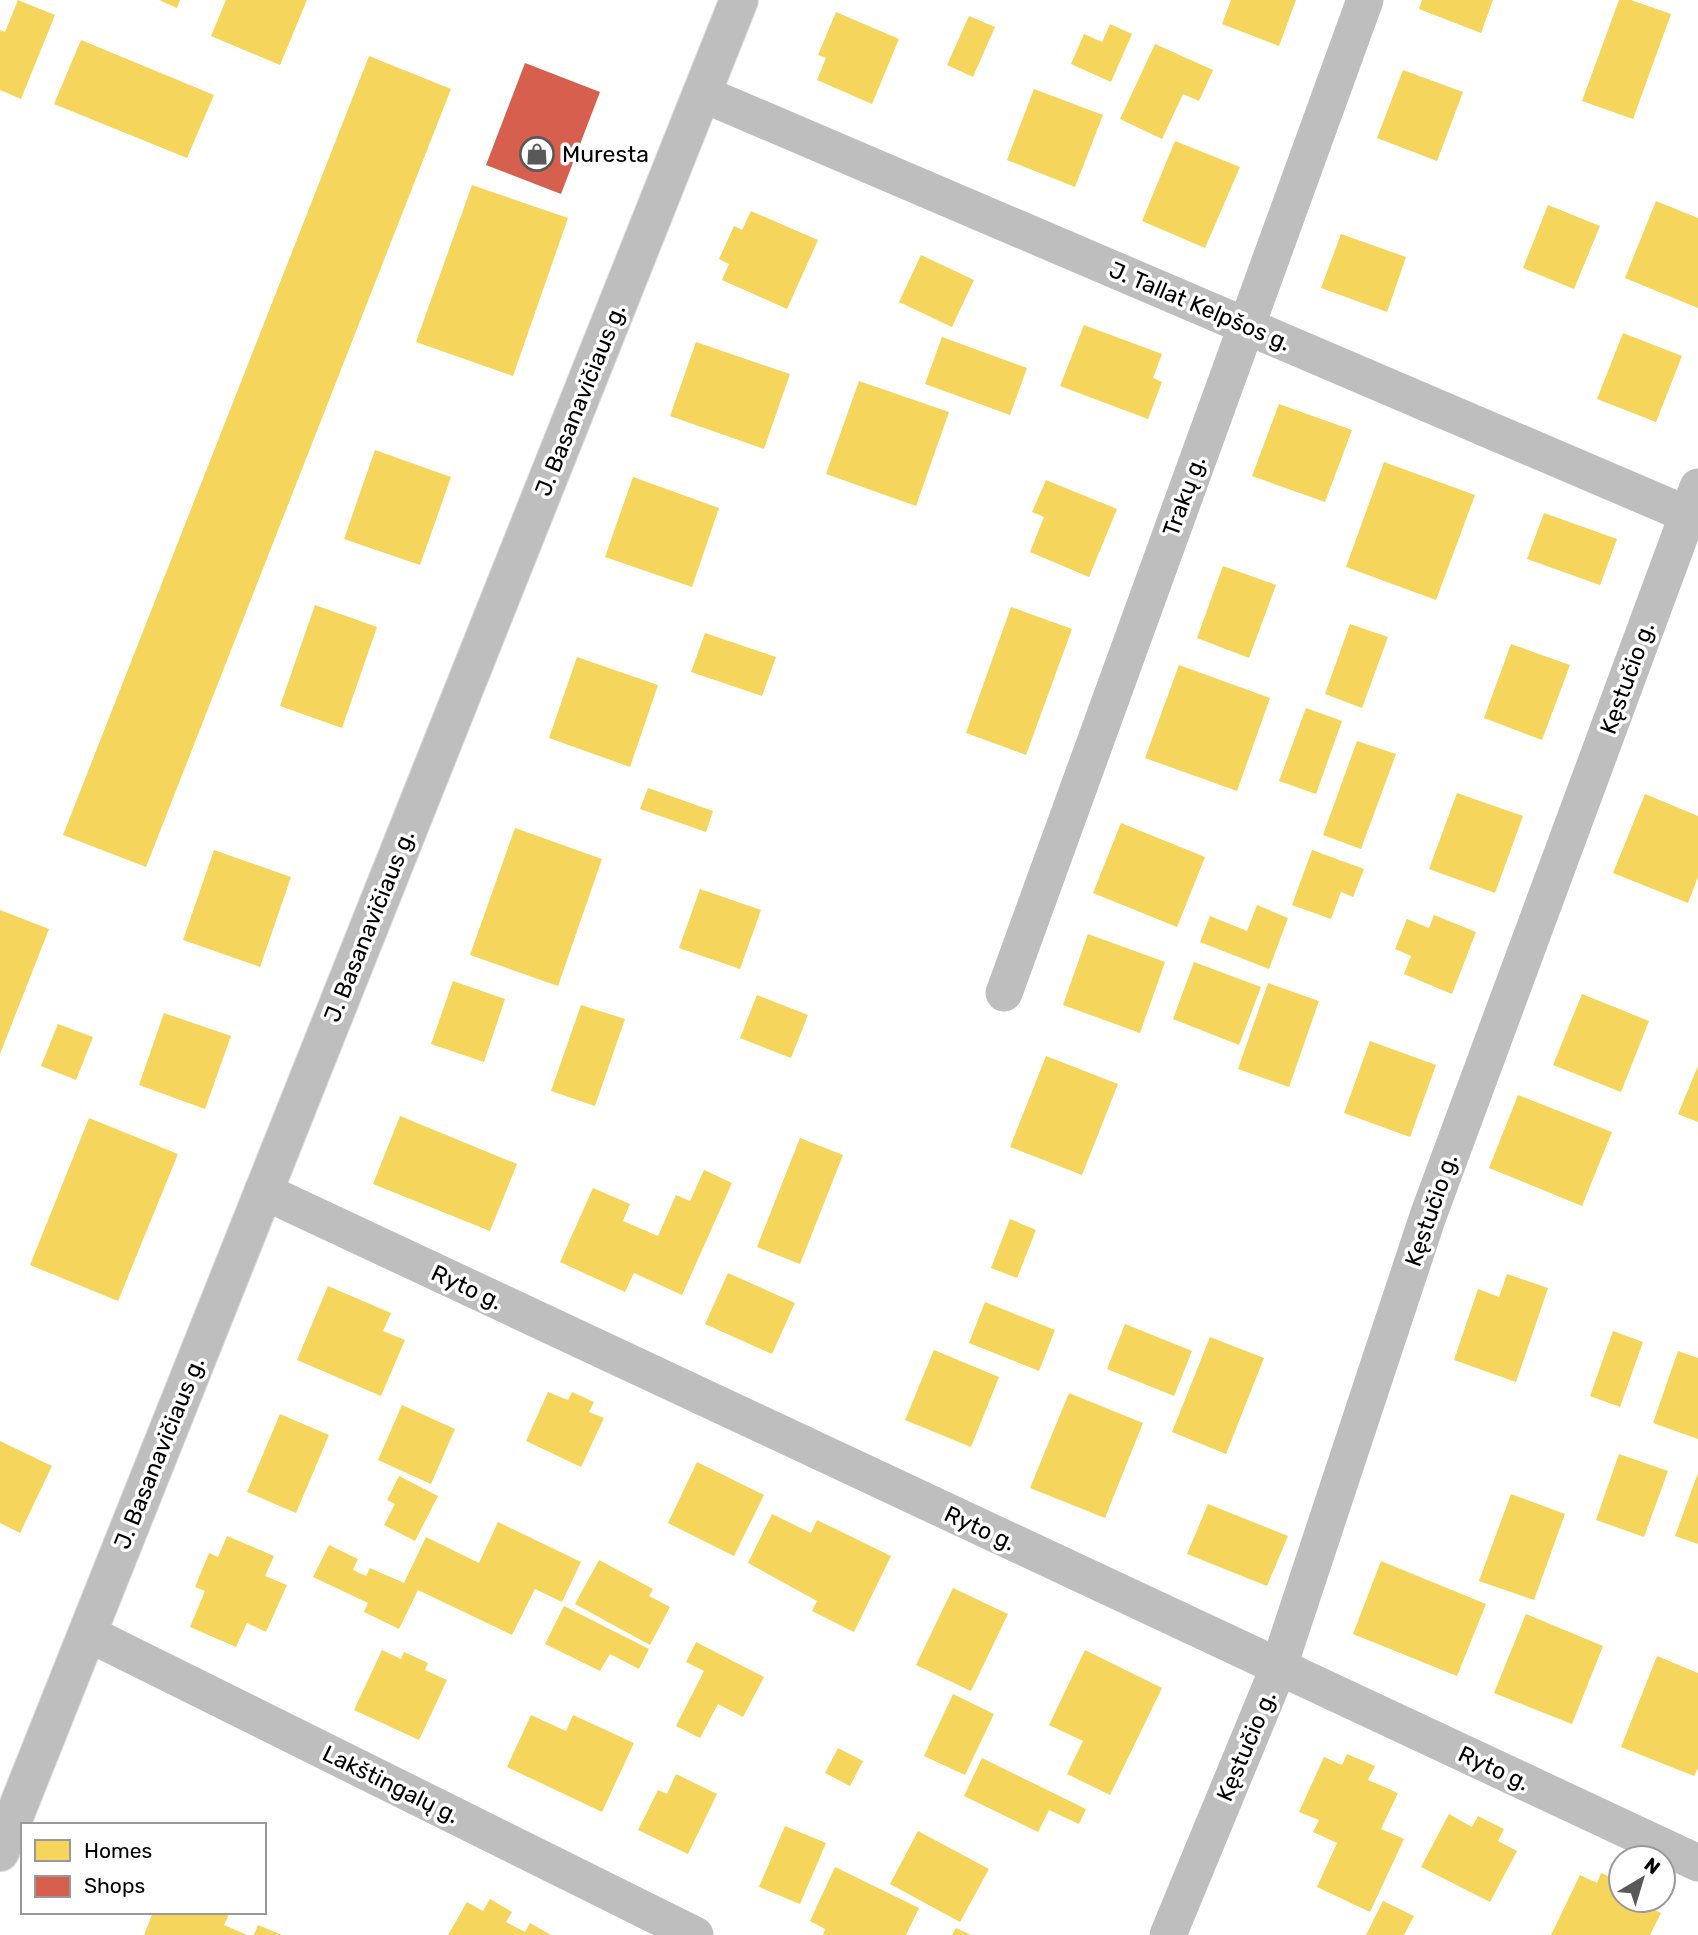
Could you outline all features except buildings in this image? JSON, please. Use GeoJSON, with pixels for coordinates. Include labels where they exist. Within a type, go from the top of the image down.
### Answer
{"type":"FeatureCollection","features":[{"type":"Feature","properties":{"kind":"highway","name":"J. Basanavičiaus g."},"geometry":{"type":"LineString","coordinates":[[0,1852],[739,0]]}},
{"type":"Feature","properties":{"kind":"street","name":"Trakų g."},"geometry":{"type":"LineString","coordinates":[[1003,993],[1365,0]]}},
{"type":"Feature","properties":{"kind":"street","name":"J. Tallat Kelpšos g."},"geometry":{"type":"LineString","coordinates":[[703,94],[1246,326],[1695,507]]}},
{"type":"Feature","properties":{"kind":"street","name":"Kęstučio g."},"geometry":{"type":"LineString","coordinates":[[1168,1935],[1278,1669],[1428,1216],[1695,507]]}},
{"type":"Feature","properties":{"kind":"street","name":"Ryto g."},"geometry":{"type":"LineString","coordinates":[[263,1191],[1278,1669],[1698,1863]]}},
{"type":"Feature","properties":{"kind":"street","name":"Lakštingalų g."},"geometry":{"type":"LineString","coordinates":[[87,1633],[695,1935]]}},
{"type":"Feature","properties":{"kind":"place","name":"Muresta"},"geometry":{"type":"Point","coordinates":[537,154]}}]}
